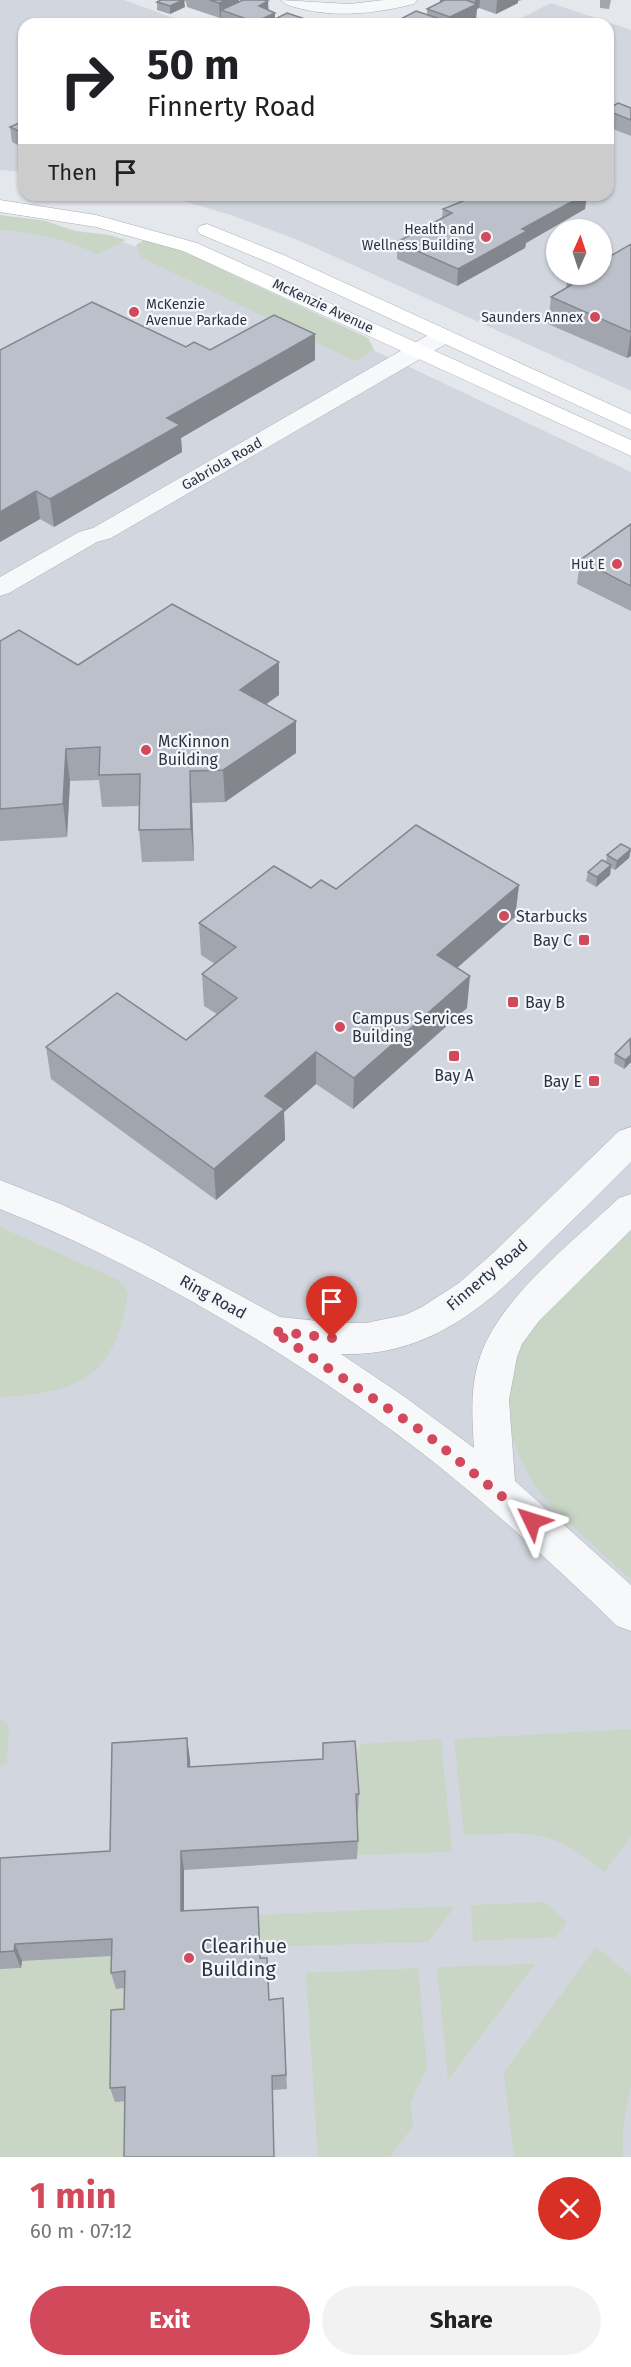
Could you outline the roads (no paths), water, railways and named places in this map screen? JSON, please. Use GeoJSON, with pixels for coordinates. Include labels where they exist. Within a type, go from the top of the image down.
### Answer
{"type":"FeatureCollection","features":[{"type":"Feature","properties":{"kind":"main road"},"geometry":{"type":"LineString","coordinates":[[0,189],[18,190]]}},
{"type":"Feature","properties":{"kind":"main road"},"geometry":{"type":"LineString","coordinates":[[83,201],[162,216]]}},
{"type":"Feature","properties":{"kind":"main road","name":"McKenzie Avenue"},"geometry":{"type":"LineString","coordinates":[[0,206],[89,219],[134,229],[190,247],[631,449]]}},
{"type":"Feature","properties":{"kind":"main road","name":"McKenzie Avenue"},"geometry":{"type":"LineString","coordinates":[[190,225],[250,247],[631,423]]}},
{"type":"Feature","properties":{"kind":"street"},"geometry":{"type":"LineString","coordinates":[[290,0],[332,10],[375,9],[408,0]]}},
{"type":"Feature","properties":{"kind":"street","name":"Gabriola Road"},"geometry":{"type":"LineString","coordinates":[[0,588],[88,537],[102,533],[443,336]]}},
{"type":"Feature","properties":{"kind":"street","name":"Finnerty Road"},"geometry":{"type":"LineString","coordinates":[[273,1331],[314,1336],[371,1338],[394,1334],[426,1322],[452,1307],[501,1269],[631,1140]]}},
{"type":"Feature","properties":{"kind":"street","name":"Ring Road"},"geometry":{"type":"LineString","coordinates":[[0,1194],[93,1235],[166,1271],[273,1331],[426,1434],[496,1490],[631,1612]]}},
{"type":"Feature","properties":{"kind":"street"},"geometry":{"type":"LineString","coordinates":[[496,1490],[490,1400],[498,1357],[508,1335],[526,1310],[631,1208]]}},
{"type":"Feature","properties":{"kind":"place","name":"Health and Wellness Building"},"geometry":{"type":"Point","coordinates":[486,237]}},
{"type":"Feature","properties":{"kind":"place","name":"McKenzie Avenue Parkade"},"geometry":{"type":"Point","coordinates":[134,312]}},
{"type":"Feature","properties":{"kind":"place","name":"Saunders Annex"},"geometry":{"type":"Point","coordinates":[595,317]}},
{"type":"Feature","properties":{"kind":"place","name":"Hut E"},"geometry":{"type":"Point","coordinates":[617,564]}},
{"type":"Feature","properties":{"kind":"place","name":"McKinnon Building"},"geometry":{"type":"Point","coordinates":[146,750]}},
{"type":"Feature","properties":{"kind":"place","name":"Starbucks"},"geometry":{"type":"Point","coordinates":[504,916]}},
{"type":"Feature","properties":{"kind":"place","name":"Bay C"},"geometry":{"type":"Point","coordinates":[584,940]}},
{"type":"Feature","properties":{"kind":"place","name":"Bay B"},"geometry":{"type":"Point","coordinates":[513,1002]}},
{"type":"Feature","properties":{"kind":"place","name":"Campus Services Building"},"geometry":{"type":"Point","coordinates":[340,1027]}},
{"type":"Feature","properties":{"kind":"place","name":"Bay A"},"geometry":{"type":"Point","coordinates":[454,1056]}},
{"type":"Feature","properties":{"kind":"place","name":"Bay E"},"geometry":{"type":"Point","coordinates":[594,1081]}},
{"type":"Feature","properties":{"kind":"place","name":"Clearihue Building"},"geometry":{"type":"Point","coordinates":[189,1958]}}]}
